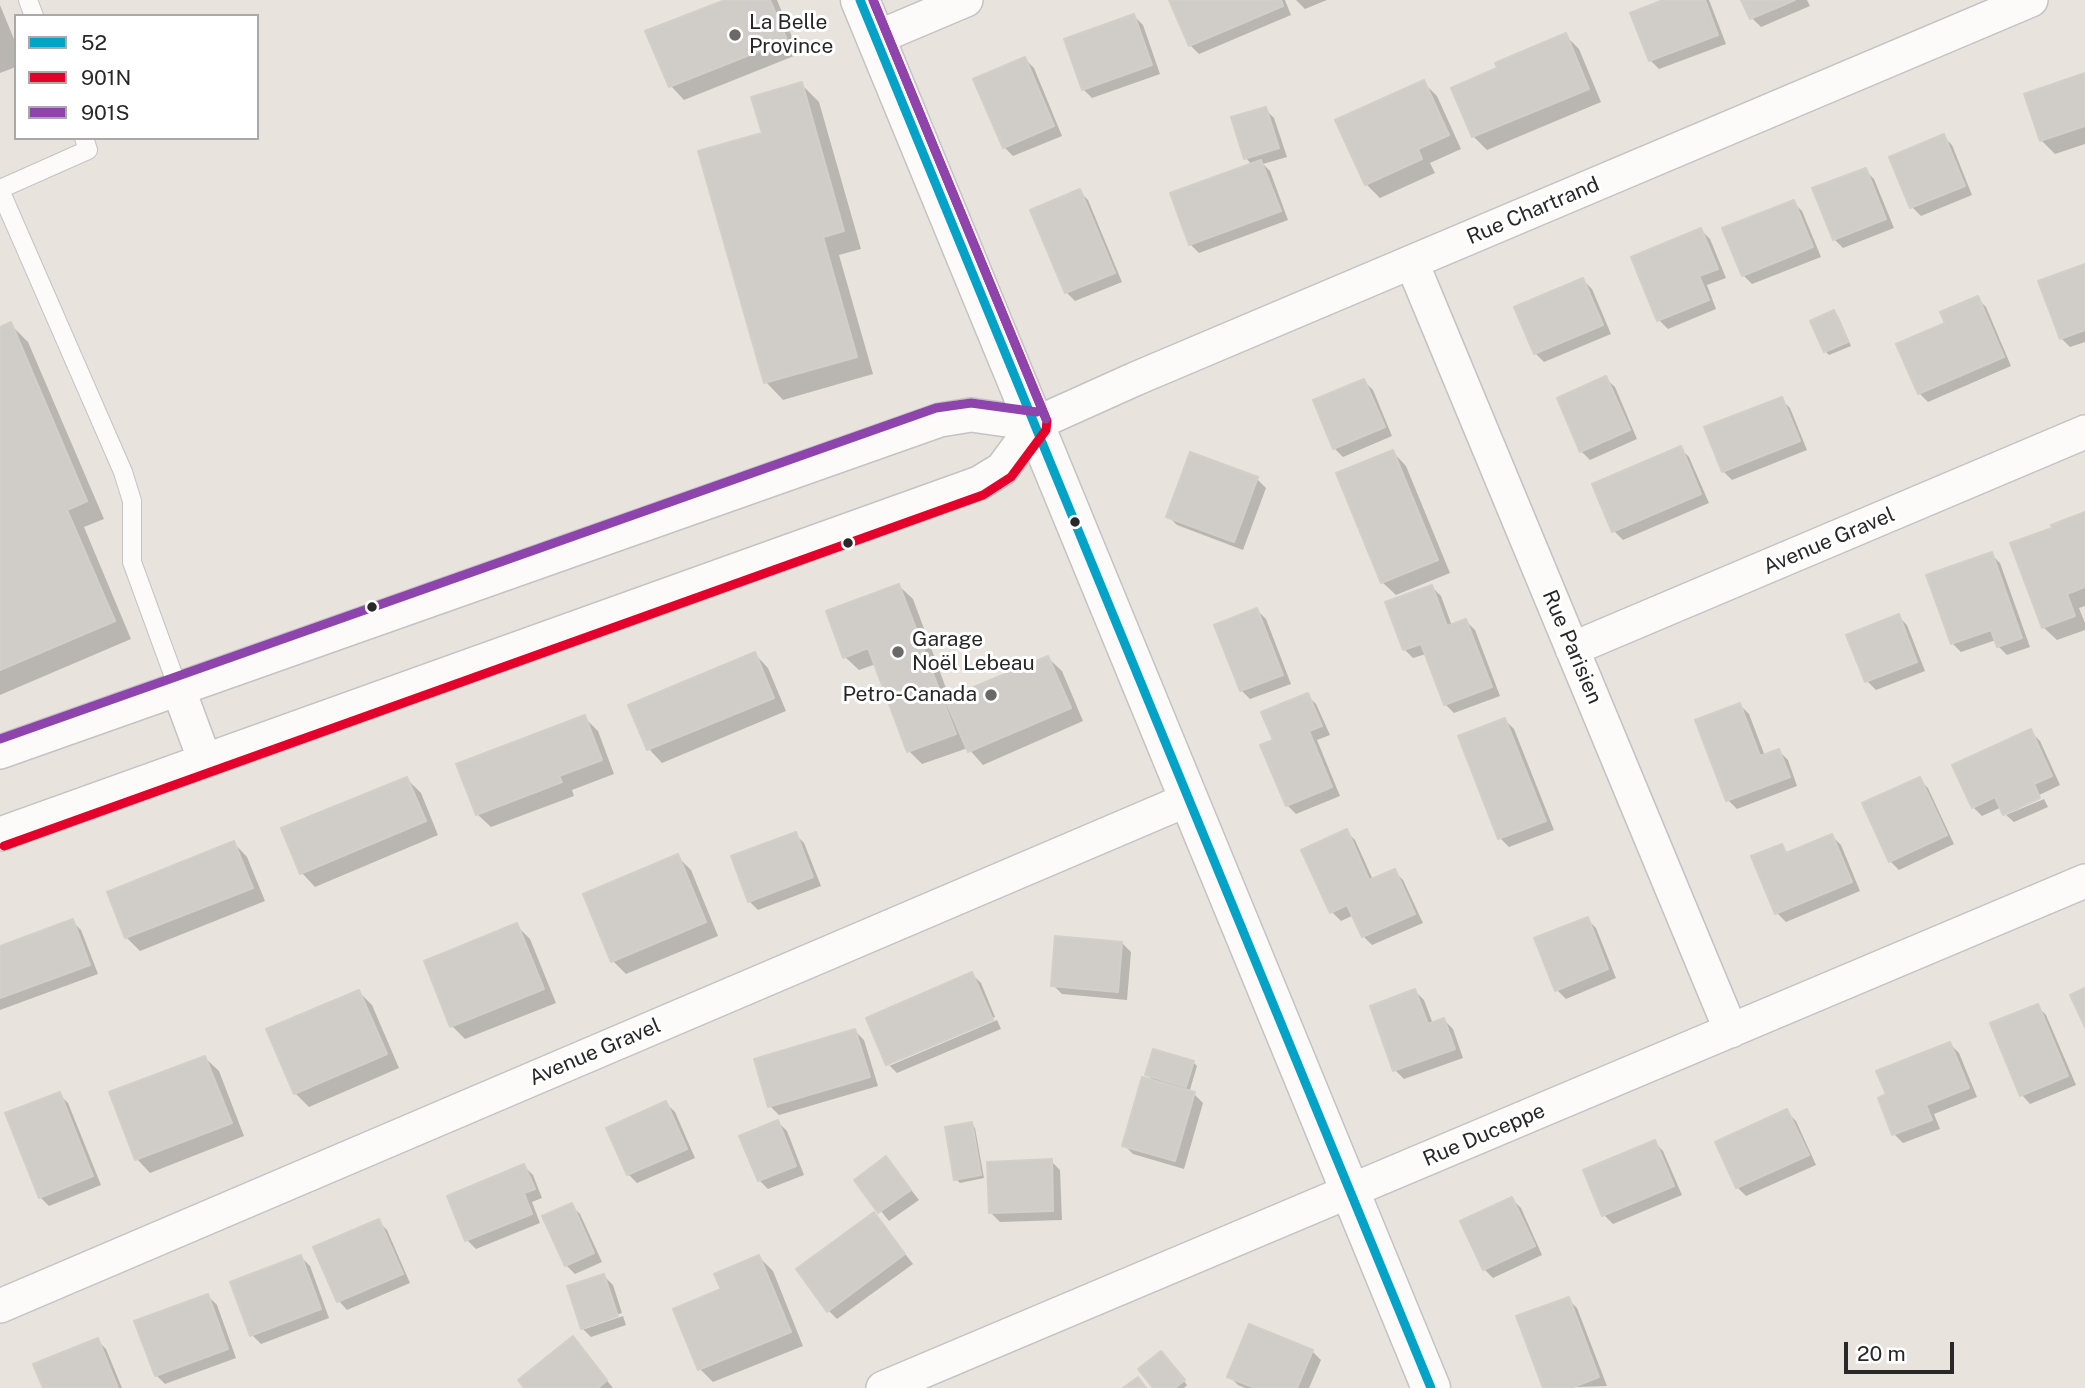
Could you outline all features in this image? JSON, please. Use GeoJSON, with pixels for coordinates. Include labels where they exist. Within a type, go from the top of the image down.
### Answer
{"type":"FeatureCollection","features":[{"type":"Feature","properties":{"kind":"street"},"geometry":{"type":"LineString","coordinates":[[860,0],[1431,1388]]}},
{"type":"Feature","properties":{"kind":"street"},"geometry":{"type":"LineString","coordinates":[[876,38],[966,0]]}},
{"type":"Feature","properties":{"kind":"street","name":"Rue Chartrand"},"geometry":{"type":"LineString","coordinates":[[0,834],[979,483],[1002,469],[1035,424],[1135,379],[2031,0]]}},
{"type":"Feature","properties":{"kind":"street","name":"Rue Parisien"},"geometry":{"type":"LineString","coordinates":[[1412,262],[1731,1031]]}},
{"type":"Feature","properties":{"kind":"street"},"geometry":{"type":"LineString","coordinates":[[0,752],[940,420],[971,415],[1035,424]]}},
{"type":"Feature","properties":{"kind":"street","name":"Avenue Gravel"},"geometry":{"type":"LineString","coordinates":[[1572,649],[2085,432]]}},
{"type":"Feature","properties":{"kind":"street"},"geometry":{"type":"LineString","coordinates":[[178,688],[205,761]]}},
{"type":"Feature","properties":{"kind":"street","name":"Avenue Gravel"},"geometry":{"type":"LineString","coordinates":[[2,1301],[1189,799]]}},
{"type":"Feature","properties":{"kind":"street","name":"Rue Duceppe"},"geometry":{"type":"LineString","coordinates":[[883,1388],[2085,881]]}},
{"type":"Feature","properties":{"kind":"lane"},"geometry":{"type":"LineString","coordinates":[[84,140],[88,150],[0,189],[123,471],[132,501],[132,562],[178,688]]}},
{"type":"Feature","properties":{"kind":"building"},"geometry":{"type":"Polygon","coordinates":[[[725,0],[770,0],[787,40],[669,87],[645,31],[725,0]]]}},
{"type":"Feature","properties":{"kind":"building"},"geometry":{"type":"Polygon","coordinates":[[[1169,0],[1281,0],[1283,6],[1189,46],[1169,0]]]}},
{"type":"Feature","properties":{"kind":"building"},"geometry":{"type":"Polygon","coordinates":[[[1663,0],[1705,0],[1718,35],[1649,61],[1630,13],[1663,0]]]}},
{"type":"Feature","properties":{"kind":"building"},"geometry":{"type":"Polygon","coordinates":[[[1741,0],[1795,0],[1750,19],[1741,0]]]}},
{"type":"Feature","properties":{"kind":"building"},"geometry":{"type":"Polygon","coordinates":[[[1134,14],[1152,65],[1082,90],[1064,39],[1134,14]]]}},
{"type":"Feature","properties":{"kind":"building"},"geometry":{"type":"Polygon","coordinates":[[[1566,33],[1589,89],[1472,137],[1451,88],[1497,68],[1495,63],[1566,33]]]}},
{"type":"Feature","properties":{"kind":"building"},"geometry":{"type":"Polygon","coordinates":[[[1025,57],[1054,126],[1003,148],[973,79],[1025,57]]]}},
{"type":"Feature","properties":{"kind":"building"},"geometry":{"type":"Polygon","coordinates":[[[2085,73],[2085,126],[2040,141],[2024,94],[2085,73]]]}},
{"type":"Feature","properties":{"kind":"building"},"geometry":{"type":"Polygon","coordinates":[[[1424,80],[1449,135],[1418,149],[1422,159],[1365,185],[1335,120],[1424,80]]]}},
{"type":"Feature","properties":{"kind":"building"},"geometry":{"type":"Polygon","coordinates":[[[802,82],[844,231],[823,237],[857,357],[764,383],[698,151],[762,133],[751,97],[802,82]]]}},
{"type":"Feature","properties":{"kind":"building"},"geometry":{"type":"Polygon","coordinates":[[[1266,107],[1279,148],[1244,159],[1231,117],[1266,107]]]}},
{"type":"Feature","properties":{"kind":"building"},"geometry":{"type":"Polygon","coordinates":[[[1944,134],[1965,186],[1910,208],[1889,157],[1944,134]]]}},
{"type":"Feature","properties":{"kind":"building"},"geometry":{"type":"Polygon","coordinates":[[[1261,160],[1281,211],[1189,245],[1170,193],[1261,160]]]}},
{"type":"Feature","properties":{"kind":"building"},"geometry":{"type":"Polygon","coordinates":[[[1866,168],[1886,219],[1833,240],[1812,188],[1866,168]]]}},
{"type":"Feature","properties":{"kind":"building"},"geometry":{"type":"Polygon","coordinates":[[[1080,189],[1115,273],[1065,293],[1030,210],[1080,189]]]}},
{"type":"Feature","properties":{"kind":"building"},"geometry":{"type":"Polygon","coordinates":[[[1794,200],[1813,247],[1742,276],[1722,228],[1794,200]]]}},
{"type":"Feature","properties":{"kind":"building"},"geometry":{"type":"Polygon","coordinates":[[[1701,228],[1718,269],[1699,276],[1709,300],[1657,321],[1631,257],[1701,228]]]}},
{"type":"Feature","properties":{"kind":"building"},"geometry":{"type":"Polygon","coordinates":[[[2085,264],[2085,330],[2060,339],[2038,281],[2085,264]]]}},
{"type":"Feature","properties":{"kind":"building"},"geometry":{"type":"Polygon","coordinates":[[[1583,278],[1603,325],[1534,354],[1514,307],[1583,278]]]}},
{"type":"Feature","properties":{"kind":"building"},"geometry":{"type":"Polygon","coordinates":[[[1978,296],[2004,357],[1918,394],[1896,344],[1945,323],[1940,312],[1978,296]]]}},
{"type":"Feature","properties":{"kind":"building"},"geometry":{"type":"Polygon","coordinates":[[[1834,310],[1848,342],[1824,352],[1810,321],[1834,310]]]}},
{"type":"Feature","properties":{"kind":"building"},"geometry":{"type":"Polygon","coordinates":[[[11,322],[87,501],[67,510],[115,621],[0,670],[0,327],[11,322]]]}},
{"type":"Feature","properties":{"kind":"building"},"geometry":{"type":"Polygon","coordinates":[[[1606,376],[1630,430],[1580,452],[1557,398],[1606,376]]]}},
{"type":"Feature","properties":{"kind":"building"},"geometry":{"type":"Polygon","coordinates":[[[1364,379],[1385,427],[1333,449],[1313,400],[1364,379]]]}},
{"type":"Feature","properties":{"kind":"building"},"geometry":{"type":"Polygon","coordinates":[[[1782,397],[1800,441],[1722,472],[1704,427],[1782,397]]]}},
{"type":"Feature","properties":{"kind":"building"},"geometry":{"type":"Polygon","coordinates":[[[1681,446],[1701,494],[1612,532],[1592,484],[1681,446]]]}},
{"type":"Feature","properties":{"kind":"building"},"geometry":{"type":"Polygon","coordinates":[[[1393,450],[1438,560],[1381,583],[1336,473],[1393,450]]]}},
{"type":"Feature","properties":{"kind":"building"},"geometry":{"type":"Polygon","coordinates":[[[1190,452],[1258,477],[1234,542],[1166,517],[1190,452]]]}},
{"type":"Feature","properties":{"kind":"building"},"geometry":{"type":"Polygon","coordinates":[[[2085,512],[2085,587],[2067,594],[2075,616],[2042,628],[2010,543],[2052,528],[2051,525],[2085,512]]]}},
{"type":"Feature","properties":{"kind":"building"},"geometry":{"type":"Polygon","coordinates":[[[1992,552],[2022,638],[1997,647],[1991,630],[1951,644],[1926,575],[1992,552]]]}},
{"type":"Feature","properties":{"kind":"building"},"geometry":{"type":"Polygon","coordinates":[[[899,584],[956,734],[907,752],[868,648],[843,658],[826,611],[899,584]]]}},
{"type":"Feature","properties":{"kind":"building"},"geometry":{"type":"Polygon","coordinates":[[[1432,585],[1447,626],[1466,619],[1492,687],[1444,705],[1421,644],[1403,650],[1385,602],[1432,585]]]}},
{"type":"Feature","properties":{"kind":"building"},"geometry":{"type":"Polygon","coordinates":[[[1257,608],[1283,675],[1240,691],[1214,625],[1257,608]]]}},
{"type":"Feature","properties":{"kind":"building"},"geometry":{"type":"Polygon","coordinates":[[[1899,614],[1917,662],[1865,682],[1846,635],[1899,614]]]}},
{"type":"Feature","properties":{"kind":"building"},"geometry":{"type":"Polygon","coordinates":[[[755,652],[774,698],[647,750],[628,705],[755,652]]]}},
{"type":"Feature","properties":{"kind":"building"},"geometry":{"type":"Polygon","coordinates":[[[1048,656],[1071,708],[968,752],[945,699],[1048,656]]]}},
{"type":"Feature","properties":{"kind":"building"},"geometry":{"type":"Polygon","coordinates":[[[1308,693],[1322,726],[1309,731],[1332,787],[1286,806],[1260,745],[1273,740],[1261,712],[1308,693]]]}},
{"type":"Feature","properties":{"kind":"building"},"geometry":{"type":"Polygon","coordinates":[[[1740,703],[1760,756],[1779,749],[1790,777],[1726,801],[1695,720],[1740,703]]]}},
{"type":"Feature","properties":{"kind":"building"},"geometry":{"type":"Polygon","coordinates":[[[585,715],[602,760],[559,776],[562,782],[476,815],[456,764],[585,715]]]}},
{"type":"Feature","properties":{"kind":"building"},"geometry":{"type":"Polygon","coordinates":[[[1505,718],[1546,821],[1498,839],[1458,736],[1505,718]]]}},
{"type":"Feature","properties":{"kind":"building"},"geometry":{"type":"Polygon","coordinates":[[[2031,729],[2052,776],[2034,784],[2040,798],[2003,815],[1995,797],[1972,808],[1952,765],[2031,729]]]}},
{"type":"Feature","properties":{"kind":"building"},"geometry":{"type":"Polygon","coordinates":[[[407,777],[426,821],[300,874],[281,828],[407,777]]]}},
{"type":"Feature","properties":{"kind":"building"},"geometry":{"type":"Polygon","coordinates":[[[1920,777],[1947,835],[1889,862],[1862,803],[1920,777]]]}},
{"type":"Feature","properties":{"kind":"building"},"geometry":{"type":"Polygon","coordinates":[[[1347,829],[1369,880],[1395,869],[1415,914],[1362,937],[1347,905],[1330,913],[1301,850],[1347,829]]]}},
{"type":"Feature","properties":{"kind":"building"},"geometry":{"type":"Polygon","coordinates":[[[796,832],[813,877],[748,902],[731,856],[796,832]]]}},
{"type":"Feature","properties":{"kind":"building"},"geometry":{"type":"Polygon","coordinates":[[[1832,834],[1852,882],[1775,914],[1751,856],[1782,844],[1786,853],[1832,834]]]}},
{"type":"Feature","properties":{"kind":"building"},"geometry":{"type":"Polygon","coordinates":[[[234,841],[253,888],[125,938],[107,892],[234,841]]]}},
{"type":"Feature","properties":{"kind":"building"},"geometry":{"type":"Polygon","coordinates":[[[678,854],[706,922],[611,962],[583,894],[678,854]]]}},
{"type":"Feature","properties":{"kind":"building"},"geometry":{"type":"Polygon","coordinates":[[[1588,917],[1608,969],[1555,991],[1534,938],[1588,917]]]}},
{"type":"Feature","properties":{"kind":"building"},"geometry":{"type":"Polygon","coordinates":[[[73,919],[90,965],[0,998],[0,946],[73,919]]]}},
{"type":"Feature","properties":{"kind":"building"},"geometry":{"type":"Polygon","coordinates":[[[517,923],[544,989],[450,1027],[424,961],[517,923]]]}},
{"type":"Feature","properties":{"kind":"building"},"geometry":{"type":"Polygon","coordinates":[[[1055,936],[1122,942],[1118,992],[1051,986],[1055,936]]]}},
{"type":"Feature","properties":{"kind":"building"},"geometry":{"type":"Polygon","coordinates":[[[972,972],[993,1020],[886,1065],[866,1018],[972,972]]]}},
{"type":"Feature","properties":{"kind":"building"},"geometry":{"type":"Polygon","coordinates":[[[2085,988],[2085,1027],[2070,995],[2085,988]]]}},
{"type":"Feature","properties":{"kind":"building"},"geometry":{"type":"Polygon","coordinates":[[[1415,989],[1428,1024],[1444,1018],[1455,1049],[1393,1071],[1370,1006],[1415,989]]]}},
{"type":"Feature","properties":{"kind":"building"},"geometry":{"type":"Polygon","coordinates":[[[359,990],[387,1054],[294,1094],[266,1029],[359,990]]]}},
{"type":"Feature","properties":{"kind":"building"},"geometry":{"type":"Polygon","coordinates":[[[2038,1004],[2068,1076],[2020,1096],[1990,1023],[2038,1004]]]}},
{"type":"Feature","properties":{"kind":"building"},"geometry":{"type":"Polygon","coordinates":[[[855,1029],[870,1077],[768,1107],[754,1059],[855,1029]]]}},
{"type":"Feature","properties":{"kind":"building"},"geometry":{"type":"Polygon","coordinates":[[[1950,1042],[1969,1088],[1926,1105],[1932,1120],[1892,1135],[1878,1098],[1886,1094],[1876,1071],[1950,1042]]]}},
{"type":"Feature","properties":{"kind":"building"},"geometry":{"type":"Polygon","coordinates":[[[1153,1049],[1194,1061],[1186,1087],[1145,1075],[1153,1049]]]}},
{"type":"Feature","properties":{"kind":"building"},"geometry":{"type":"Polygon","coordinates":[[[205,1056],[232,1123],[135,1160],[109,1092],[205,1056]]]}},
{"type":"Feature","properties":{"kind":"building"},"geometry":{"type":"Polygon","coordinates":[[[1142,1077],[1195,1092],[1175,1161],[1122,1146],[1142,1077]]]}},
{"type":"Feature","properties":{"kind":"building"},"geometry":{"type":"Polygon","coordinates":[[[60,1092],[93,1176],[39,1198],[5,1113],[60,1092]]]}},
{"type":"Feature","properties":{"kind":"building"},"geometry":{"type":"Polygon","coordinates":[[[666,1101],[687,1149],[627,1175],[606,1128],[666,1101]]]}},
{"type":"Feature","properties":{"kind":"building"},"geometry":{"type":"Polygon","coordinates":[[[1787,1109],[1809,1155],[1736,1188],[1715,1142],[1787,1109]]]}},
{"type":"Feature","properties":{"kind":"building"},"geometry":{"type":"Polygon","coordinates":[[[778,1120],[796,1166],[758,1181],[739,1136],[778,1120]]]}},
{"type":"Feature","properties":{"kind":"building"},"geometry":{"type":"Polygon","coordinates":[[[972,1122],[981,1175],[954,1180],[945,1127],[972,1122]]]}},
{"type":"Feature","properties":{"kind":"building"},"geometry":{"type":"Polygon","coordinates":[[[1655,1140],[1674,1186],[1602,1216],[1583,1170],[1655,1140]]]}},
{"type":"Feature","properties":{"kind":"building"},"geometry":{"type":"Polygon","coordinates":[[[886,1156],[911,1190],[878,1213],[854,1180],[886,1156]]]}},
{"type":"Feature","properties":{"kind":"building"},"geometry":{"type":"Polygon","coordinates":[[[1052,1159],[1053,1211],[989,1213],[987,1162],[1052,1159]]]}},
{"type":"Feature","properties":{"kind":"building"},"geometry":{"type":"Polygon","coordinates":[[[524,1164],[535,1189],[524,1193],[532,1214],[465,1241],[447,1196],[524,1164]]]}},
{"type":"Feature","properties":{"kind":"building"},"geometry":{"type":"Polygon","coordinates":[[[1512,1197],[1535,1246],[1483,1270],[1460,1221],[1512,1197]]]}},
{"type":"Feature","properties":{"kind":"building"},"geometry":{"type":"Polygon","coordinates":[[[572,1203],[594,1253],[565,1266],[542,1216],[572,1203]]]}},
{"type":"Feature","properties":{"kind":"building"},"geometry":{"type":"Polygon","coordinates":[[[874,1212],[905,1254],[827,1312],[796,1269],[874,1212]]]}},
{"type":"Feature","properties":{"kind":"building"},"geometry":{"type":"Polygon","coordinates":[[[379,1219],[403,1274],[337,1302],[313,1247],[379,1219]]]}},
{"type":"Feature","properties":{"kind":"building"},"geometry":{"type":"Polygon","coordinates":[[[301,1255],[321,1309],[250,1336],[230,1282],[301,1255]]]}},
{"type":"Feature","properties":{"kind":"building"},"geometry":{"type":"Polygon","coordinates":[[[759,1255],[791,1332],[698,1370],[673,1309],[721,1289],[714,1274],[759,1255]]]}},
{"type":"Feature","properties":{"kind":"building"},"geometry":{"type":"Polygon","coordinates":[[[604,1274],[618,1316],[581,1329],[567,1286],[604,1274]]]}},
{"type":"Feature","properties":{"kind":"building"},"geometry":{"type":"Polygon","coordinates":[[[208,1294],[228,1349],[155,1376],[134,1321],[208,1294]]]}},
{"type":"Feature","properties":{"kind":"building"},"geometry":{"type":"Polygon","coordinates":[[[1569,1297],[1599,1377],[1571,1388],[1543,1388],[1516,1316],[1569,1297]]]}},
{"type":"Feature","properties":{"kind":"building"},"geometry":{"type":"Polygon","coordinates":[[[1249,1324],[1313,1350],[1297,1388],[1255,1388],[1227,1377],[1249,1324]]]}},
{"type":"Feature","properties":{"kind":"building"},"geometry":{"type":"Polygon","coordinates":[[[573,1336],[607,1380],[598,1388],[524,1388],[518,1380],[573,1336]]]}},
{"type":"Feature","properties":{"kind":"building"},"geometry":{"type":"Polygon","coordinates":[[[98,1338],[118,1388],[43,1388],[33,1364],[98,1338]]]}},
{"type":"Feature","properties":{"kind":"building"},"geometry":{"type":"Polygon","coordinates":[[[1161,1351],[1185,1380],[1175,1388],[1153,1388],[1138,1369],[1161,1351]]]}},
{"type":"Feature","properties":{"kind":"building"},"geometry":{"type":"Polygon","coordinates":[[[1138,1377],[1146,1388],[1123,1388],[1138,1377]]]}},
{"type":"Feature","properties":{"kind":"transit line","name":"52"},"geometry":{"type":"LineString","coordinates":[[860,0],[1431,1388]]}},
{"type":"Feature","properties":{"kind":"transit line","name":"901N"},"geometry":{"type":"LineString","coordinates":[[4,846],[983,495],[1011,477],[1046,430],[1047,421],[873,0]]}},
{"type":"Feature","properties":{"kind":"transit line","name":"901S"},"geometry":{"type":"LineString","coordinates":[[873,0],[1046,419]]}},
{"type":"Feature","properties":{"kind":"transit line","name":"901S"},"geometry":{"type":"LineString","coordinates":[[0,739],[936,408],[971,403],[1037,412]]}},
{"type":"Feature","properties":{"kind":"place","name":"La Belle Province"},"geometry":{"type":"Point","coordinates":[735,35]}},
{"type":"Feature","properties":{"kind":"place","name":"Garage Noël Lebeau"},"geometry":{"type":"Point","coordinates":[898,652]}},
{"type":"Feature","properties":{"kind":"place","name":"Petro-Canada"},"geometry":{"type":"Point","coordinates":[991,695]}}]}
